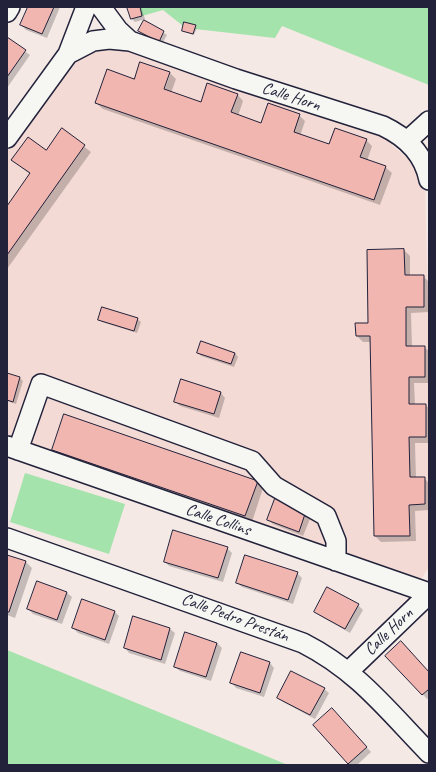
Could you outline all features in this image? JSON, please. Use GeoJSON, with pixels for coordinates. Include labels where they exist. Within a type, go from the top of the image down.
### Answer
{"type":"FeatureCollection","features":[{"type":"Feature","properties":{"kind":"street"},"geometry":{"type":"LineString","coordinates":[[7,12],[10,7]]}},
{"type":"Feature","properties":{"kind":"street"},"geometry":{"type":"LineString","coordinates":[[7,138],[68,54],[86,7]]}},
{"type":"Feature","properties":{"kind":"street","name":"Calle Horn"},"geometry":{"type":"LineString","coordinates":[[101,7],[118,30],[130,41]]}},
{"type":"Feature","properties":{"kind":"street","name":"Calle Horn"},"geometry":{"type":"LineString","coordinates":[[68,54],[93,41],[109,39],[130,41],[236,79],[383,126],[407,141],[423,162],[429,180]]}},
{"type":"Feature","properties":{"kind":"street"},"geometry":{"type":"LineString","coordinates":[[407,141],[429,120]]}},
{"type":"Feature","properties":{"kind":"street"},"geometry":{"type":"LineString","coordinates":[[13,448],[41,384],[252,461],[274,486],[326,516],[336,541],[336,560]]}},
{"type":"Feature","properties":{"kind":"street","name":"Calle Collins"},"geometry":{"type":"LineString","coordinates":[[13,448],[429,593]]}},
{"type":"Feature","properties":{"kind":"street","name":"Calle Pedro Prestán"},"geometry":{"type":"LineString","coordinates":[[7,538],[286,635],[317,650],[349,671],[371,691],[429,753]]}},
{"type":"Feature","properties":{"kind":"street","name":"Calle Horn"},"geometry":{"type":"LineString","coordinates":[[349,671],[429,593]]}},
{"type":"Feature","properties":{"kind":"shaded area"},"geometry":{"type":"Polygon","coordinates":[[[110,47],[129,47],[379,133],[409,160],[425,189],[429,328],[429,567],[419,582],[7,441],[7,150],[70,63],[93,51],[110,47]]]}},
{"type":"Feature","properties":{"kind":"green space"},"geometry":{"type":"Polygon","coordinates":[[[140,7],[429,7],[429,85],[282,26],[275,38],[195,29],[196,25],[184,22],[183,26],[163,10],[142,16],[140,7]]]}},
{"type":"Feature","properties":{"kind":"green space"},"geometry":{"type":"Polygon","coordinates":[[[25,473],[125,504],[109,554],[10,522],[25,473]]]}},
{"type":"Feature","properties":{"kind":"green space"},"geometry":{"type":"Polygon","coordinates":[[[7,650],[288,765],[7,765],[7,650]]]}},
{"type":"Feature","properties":{"kind":"building"},"geometry":{"type":"Polygon","coordinates":[[[28,7],[54,7],[42,34],[20,25],[28,7]]]}},
{"type":"Feature","properties":{"kind":"building"},"geometry":{"type":"Polygon","coordinates":[[[127,7],[140,7],[142,16],[131,19],[127,7]]]}},
{"type":"Feature","properties":{"kind":"building"},"geometry":{"type":"Polygon","coordinates":[[[144,20],[164,31],[159,42],[138,31],[144,20]]]}},
{"type":"Feature","properties":{"kind":"building"},"geometry":{"type":"Polygon","coordinates":[[[184,22],[196,25],[193,34],[182,31],[184,22]]]}},
{"type":"Feature","properties":{"kind":"building"},"geometry":{"type":"Polygon","coordinates":[[[7,37],[26,50],[7,77],[7,37]]]}},
{"type":"Feature","properties":{"kind":"building"},"geometry":{"type":"Polygon","coordinates":[[[140,62],[170,72],[164,89],[201,102],[207,83],[238,94],[231,112],[261,123],[268,103],[300,114],[294,132],[329,144],[335,128],[367,139],[360,157],[386,166],[374,200],[95,103],[107,69],[134,79],[140,62]]]}},
{"type":"Feature","properties":{"kind":"building"},"geometry":{"type":"Polygon","coordinates":[[[62,128],[85,145],[7,255],[7,206],[30,173],[11,160],[28,137],[46,150],[62,128]]]}},
{"type":"Feature","properties":{"kind":"building"},"geometry":{"type":"Polygon","coordinates":[[[404,249],[405,275],[424,275],[424,307],[406,307],[406,346],[425,346],[425,377],[409,377],[409,404],[426,404],[426,437],[409,437],[410,477],[425,477],[425,504],[409,505],[410,536],[374,536],[370,336],[356,336],[355,323],[368,323],[367,250],[404,249]]]}},
{"type":"Feature","properties":{"kind":"building"},"geometry":{"type":"Polygon","coordinates":[[[102,307],[138,318],[134,331],[98,320],[102,307]]]}},
{"type":"Feature","properties":{"kind":"building"},"geometry":{"type":"Polygon","coordinates":[[[201,341],[235,353],[231,364],[197,353],[201,341]]]}},
{"type":"Feature","properties":{"kind":"building"},"geometry":{"type":"Polygon","coordinates":[[[7,373],[20,377],[13,402],[7,400],[7,373]]]}},
{"type":"Feature","properties":{"kind":"building"},"geometry":{"type":"Polygon","coordinates":[[[181,379],[221,392],[214,414],[174,402],[181,379]]]}},
{"type":"Feature","properties":{"kind":"building"},"geometry":{"type":"Polygon","coordinates":[[[64,414],[258,481],[245,516],[52,450],[64,414]]]}},
{"type":"Feature","properties":{"kind":"building"},"geometry":{"type":"Polygon","coordinates":[[[276,496],[307,508],[299,532],[267,520],[276,496]]]}},
{"type":"Feature","properties":{"kind":"building"},"geometry":{"type":"Polygon","coordinates":[[[173,530],[228,547],[218,578],[164,562],[173,530]]]}},
{"type":"Feature","properties":{"kind":"building"},"geometry":{"type":"Polygon","coordinates":[[[7,555],[26,561],[9,612],[7,612],[7,555]]]}},
{"type":"Feature","properties":{"kind":"building"},"geometry":{"type":"Polygon","coordinates":[[[245,555],[298,572],[288,600],[236,583],[245,555]]]}},
{"type":"Feature","properties":{"kind":"building"},"geometry":{"type":"Polygon","coordinates":[[[37,581],[67,592],[57,620],[27,609],[37,581]]]}},
{"type":"Feature","properties":{"kind":"building"},"geometry":{"type":"Polygon","coordinates":[[[327,587],[359,604],[345,629],[314,612],[327,587]]]}},
{"type":"Feature","properties":{"kind":"building"},"geometry":{"type":"Polygon","coordinates":[[[82,599],[115,611],[105,640],[72,628],[82,599]]]}},
{"type":"Feature","properties":{"kind":"building"},"geometry":{"type":"Polygon","coordinates":[[[133,616],[170,628],[161,660],[124,648],[133,616]]]}},
{"type":"Feature","properties":{"kind":"building"},"geometry":{"type":"Polygon","coordinates":[[[185,632],[217,643],[206,677],[174,667],[185,632]]]}},
{"type":"Feature","properties":{"kind":"building"},"geometry":{"type":"Polygon","coordinates":[[[401,641],[429,672],[429,689],[422,695],[385,656],[401,641]]]}},
{"type":"Feature","properties":{"kind":"building"},"geometry":{"type":"Polygon","coordinates":[[[241,652],[270,662],[260,693],[230,683],[241,652]]]}},
{"type":"Feature","properties":{"kind":"building"},"geometry":{"type":"Polygon","coordinates":[[[291,671],[325,688],[310,715],[277,698],[291,671]]]}},
{"type":"Feature","properties":{"kind":"building"},"geometry":{"type":"Polygon","coordinates":[[[332,708],[367,747],[348,764],[313,725],[332,708]]]}}]}
